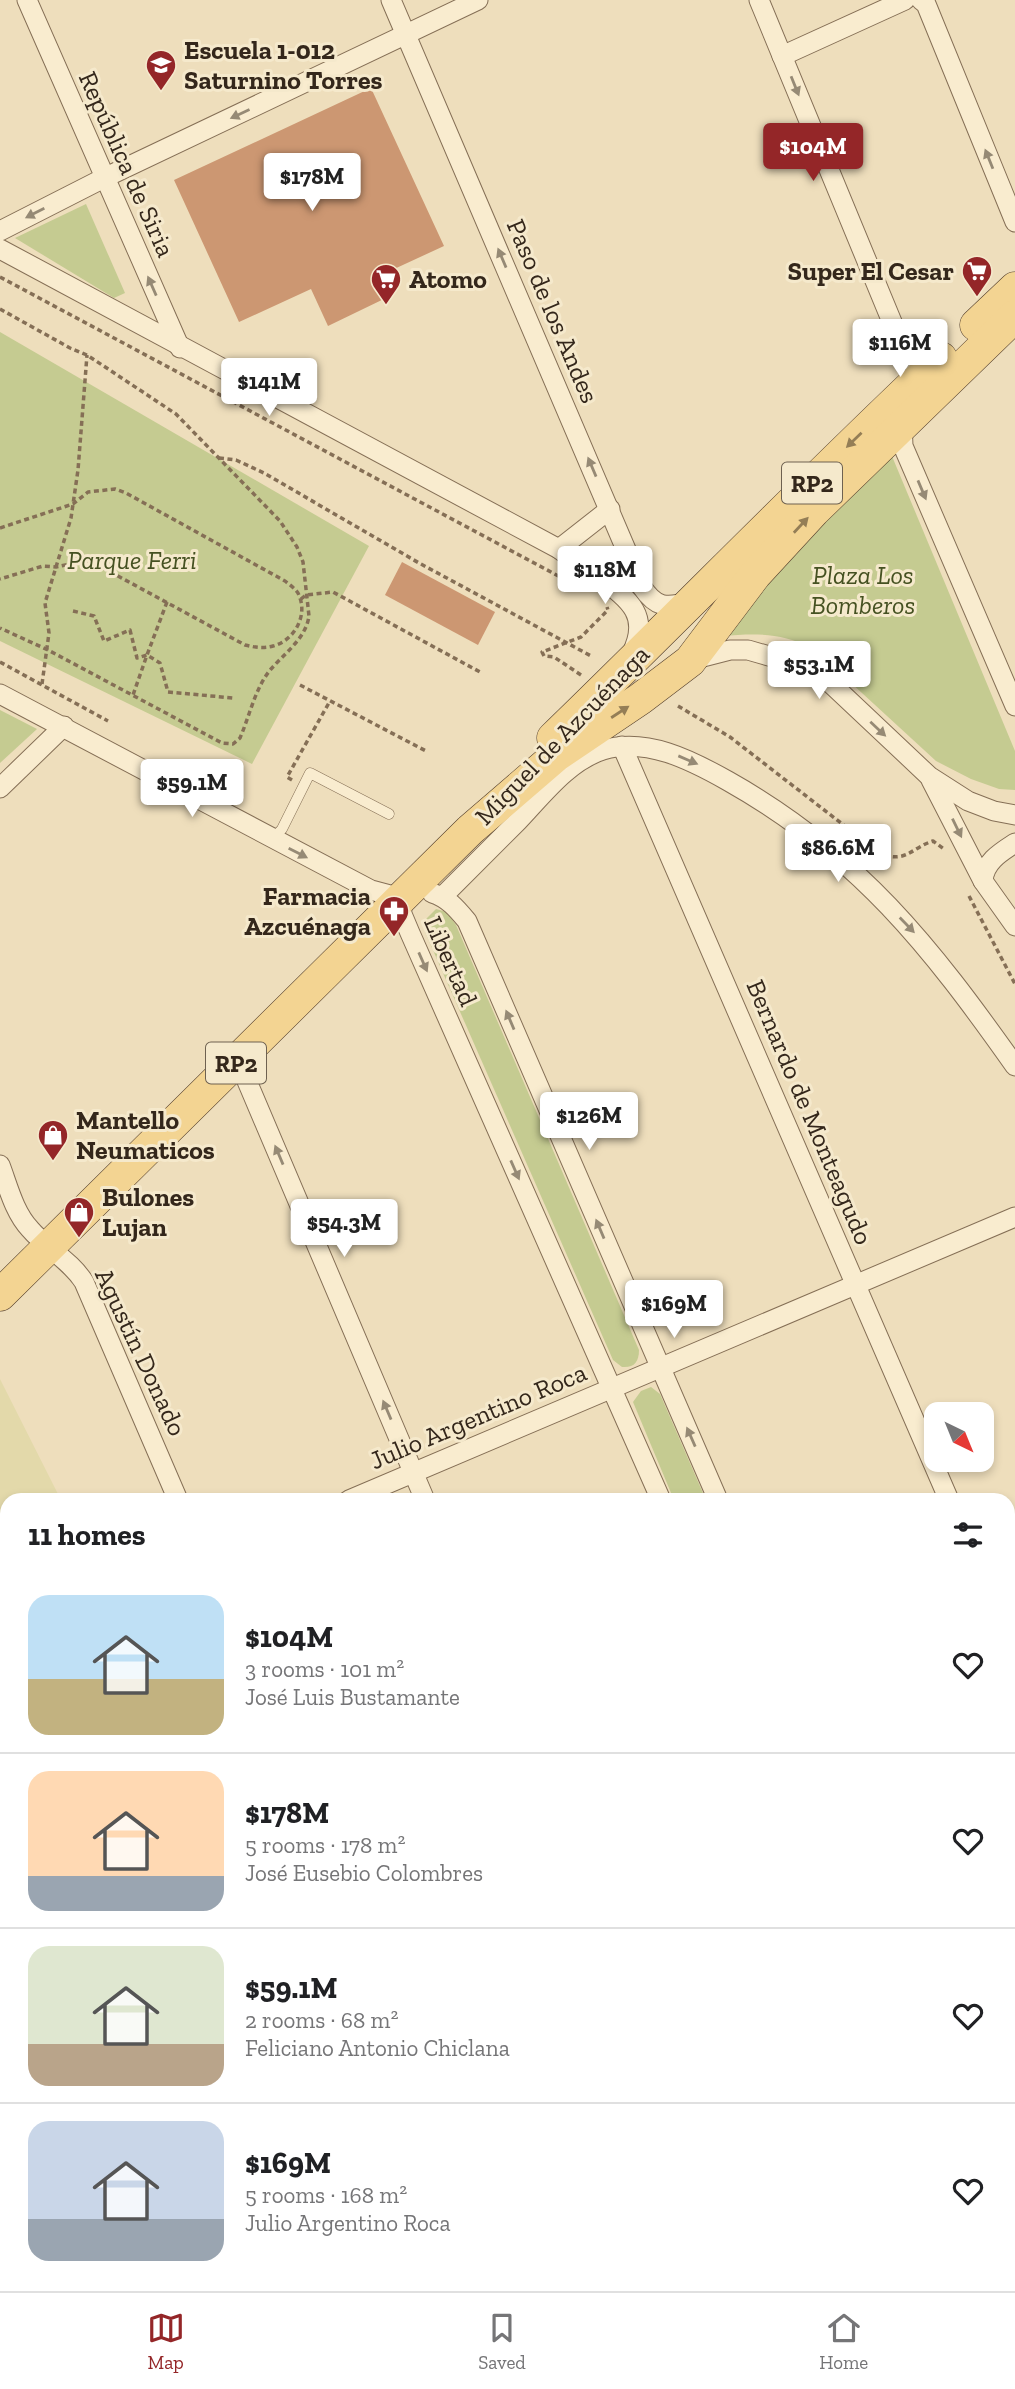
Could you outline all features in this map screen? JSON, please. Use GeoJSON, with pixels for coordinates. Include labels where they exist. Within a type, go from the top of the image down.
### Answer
{"type":"FeatureCollection","features":[{"type":"Feature","properties":{"kind":"main road","name":"Miguel de Azcuénaga"},"geometry":{"type":"LineString","coordinates":[[470,830],[604,675],[694,600],[904,392],[1015,288]]}},
{"type":"Feature","properties":{"kind":"main road","name":"Miguel de Azcuénaga"},"geometry":{"type":"LineString","coordinates":[[0,1295],[470,830],[557,755],[690,661],[755,575],[824,502],[1015,316]]}},
{"type":"Feature","properties":{"kind":"street","name":"República de Siria"},"geometry":{"type":"LineString","coordinates":[[27,0],[180,348]]}},
{"type":"Feature","properties":{"kind":"street","name":"Paso de los Andes"},"geometry":{"type":"LineString","coordinates":[[391,0],[642,587],[650,599],[663,606],[694,600]]}},
{"type":"Feature","properties":{"kind":"street"},"geometry":{"type":"LineString","coordinates":[[0,231],[104,178],[478,0]]}},
{"type":"Feature","properties":{"kind":"street"},"geometry":{"type":"LineString","coordinates":[[759,0],[904,351],[914,364],[928,370],[950,371],[963,366]]}},
{"type":"Feature","properties":{"kind":"street"},"geometry":{"type":"LineString","coordinates":[[782,56],[905,0]]}},
{"type":"Feature","properties":{"kind":"street"},"geometry":{"type":"LineString","coordinates":[[921,0],[926,4],[1015,222]]}},
{"type":"Feature","properties":{"kind":"street"},"geometry":{"type":"LineString","coordinates":[[0,249],[180,348],[559,549],[624,596],[634,607],[639,621],[639,639],[604,675]]}},
{"type":"Feature","properties":{"kind":"street"},"geometry":{"type":"LineString","coordinates":[[904,351],[903,446],[1015,706]]}},
{"type":"Feature","properties":{"kind":"street"},"geometry":{"type":"LineString","coordinates":[[559,549],[610,509]]}},
{"type":"Feature","properties":{"kind":"street"},"geometry":{"type":"LineString","coordinates":[[690,661],[730,650],[748,650],[804,666],[825,678],[929,776],[968,801],[994,811],[1015,815]]}},
{"type":"Feature","properties":{"kind":"street"},"geometry":{"type":"LineString","coordinates":[[0,694],[371,890],[401,898]]}},
{"type":"Feature","properties":{"kind":"street"},"geometry":{"type":"LineString","coordinates":[[0,788],[64,726]]}},
{"type":"Feature","properties":{"kind":"street"},"geometry":{"type":"LineString","coordinates":[[622,746],[670,752],[700,765],[802,827],[864,880],[917,935],[959,987],[1015,1066]]}},
{"type":"Feature","properties":{"kind":"street","name":"Miguel de Azcuénaga"},"geometry":{"type":"LineString","coordinates":[[443,897],[565,772],[600,751],[622,746]]}},
{"type":"Feature","properties":{"kind":"street","name":"Bernardo de Monteagudo"},"geometry":{"type":"LineString","coordinates":[[622,746],[946,1493]]}},
{"type":"Feature","properties":{"kind":"street"},"geometry":{"type":"LineString","coordinates":[[929,776],[974,885],[1015,926]]}},
{"type":"Feature","properties":{"kind":"street"},"geometry":{"type":"LineString","coordinates":[[974,885],[990,863],[1015,843]]}},
{"type":"Feature","properties":{"kind":"street","name":"Libertad"},"geometry":{"type":"LineString","coordinates":[[658,1493],[410,933],[402,914],[401,898],[418,892],[443,897],[457,908],[467,921],[715,1493]]}},
{"type":"Feature","properties":{"kind":"street"},"geometry":{"type":"LineString","coordinates":[[238,1060],[422,1493]]}},
{"type":"Feature","properties":{"kind":"street","name":"Agustín Donado"},"geometry":{"type":"LineString","coordinates":[[0,1165],[23,1221],[48,1248],[77,1272],[84,1282],[175,1493]]}},
{"type":"Feature","properties":{"kind":"street","name":"Julio Argentino Roca"},"geometry":{"type":"LineString","coordinates":[[365,1493],[1015,1217]]}},
{"type":"Feature","properties":{"kind":"lane"},"geometry":{"type":"LineString","coordinates":[[272,839],[282,829],[310,773],[389,814]]}},
{"type":"Feature","properties":{"kind":"path"},"geometry":{"type":"LineString","coordinates":[[0,277],[572,583]]}},
{"type":"Feature","properties":{"kind":"path"},"geometry":{"type":"LineString","coordinates":[[0,309],[87,355],[168,408],[219,458],[290,534],[303,562],[307,624],[301,636],[262,681],[240,738],[233,744],[222,743],[48,650],[0,628]]}},
{"type":"Feature","properties":{"kind":"path"},"geometry":{"type":"LineString","coordinates":[[43,684],[49,633],[45,603],[71,518],[87,355]]}},
{"type":"Feature","properties":{"kind":"path"},"geometry":{"type":"LineString","coordinates":[[219,458],[236,460],[264,473],[419,563],[567,642],[604,675]]}},
{"type":"Feature","properties":{"kind":"path"},"geometry":{"type":"LineString","coordinates":[[0,528],[73,504],[88,492],[115,489],[285,581],[296,590],[301,599],[301,615],[295,632],[284,641],[260,648],[245,645],[94,563],[79,562],[56,568],[43,566],[0,579]]}},
{"type":"Feature","properties":{"kind":"path"},"geometry":{"type":"LineString","coordinates":[[301,599],[306,595],[333,592],[480,672]]}},
{"type":"Feature","properties":{"kind":"path"},"geometry":{"type":"LineString","coordinates":[[133,695],[167,603]]}},
{"type":"Feature","properties":{"kind":"path"},"geometry":{"type":"LineString","coordinates":[[604,675],[544,656],[542,652],[580,637],[608,610],[606,604]]}},
{"type":"Feature","properties":{"kind":"path"},"geometry":{"type":"LineString","coordinates":[[73,611],[94,616],[104,641],[130,630],[137,657],[147,655],[160,663],[168,692],[233,698]]}},
{"type":"Feature","properties":{"kind":"path"},"geometry":{"type":"LineString","coordinates":[[0,662],[108,721]]}},
{"type":"Feature","properties":{"kind":"path"},"geometry":{"type":"LineString","coordinates":[[300,685],[426,751]]}},
{"type":"Feature","properties":{"kind":"path"},"geometry":{"type":"LineString","coordinates":[[303,786],[287,777],[330,701]]}},
{"type":"Feature","properties":{"kind":"path"},"geometry":{"type":"LineString","coordinates":[[678,706],[730,737],[881,854],[893,858],[906,856],[923,844],[933,841],[943,847],[949,856]]}},
{"type":"Feature","properties":{"kind":"path"},"geometry":{"type":"LineString","coordinates":[[974,885],[1015,984]]}},
{"type":"Feature","properties":{"kind":"shaded area"},"geometry":{"type":"Polygon","coordinates":[[[0,1379],[57,1493],[0,1493],[0,1379]]]}},
{"type":"Feature","properties":{"kind":"green space"},"geometry":{"type":"Polygon","coordinates":[[[86,204],[125,293],[114,298],[15,238],[86,204]]]}},
{"type":"Feature","properties":{"kind":"green space","name":"Parque Ferri"},"geometry":{"type":"Polygon","coordinates":[[[0,332],[369,546],[252,764],[0,641],[0,332]]]}},
{"type":"Feature","properties":{"kind":"green space","name":"Plaza Los Bomberos"},"geometry":{"type":"Polygon","coordinates":[[[889,449],[1015,751],[1015,790],[999,789],[971,779],[936,761],[813,648],[790,639],[769,635],[722,636],[754,593],[889,449]]]}},
{"type":"Feature","properties":{"kind":"green space"},"geometry":{"type":"Polygon","coordinates":[[[0,710],[37,729],[0,763],[0,710]]]}},
{"type":"Feature","properties":{"kind":"green space"},"geometry":{"type":"Polygon","coordinates":[[[436,909],[447,912],[456,925],[639,1350],[637,1361],[633,1365],[622,1367],[613,1360],[425,932],[425,920],[436,909]]]}},
{"type":"Feature","properties":{"kind":"green space"},"geometry":{"type":"Polygon","coordinates":[[[651,1387],[660,1394],[703,1493],[671,1493],[633,1402],[641,1391],[651,1387]]]}},
{"type":"Feature","properties":{"kind":"building"},"geometry":{"type":"Polygon","coordinates":[[[371,88],[444,246],[379,276],[388,297],[328,326],[311,289],[239,322],[174,180],[371,88]]]}},
{"type":"Feature","properties":{"kind":"building"},"geometry":{"type":"Polygon","coordinates":[[[402,562],[495,612],[478,645],[385,595],[402,562]]]}},
{"type":"Feature","properties":{"kind":"place","name":"Escuela 1-012 Saturnino Torres"},"geometry":{"type":"Point","coordinates":[161,92]}},
{"type":"Feature","properties":{"kind":"place","name":"Super El Cesar"},"geometry":{"type":"Point","coordinates":[977,298]}},
{"type":"Feature","properties":{"kind":"place","name":"Atomo"},"geometry":{"type":"Point","coordinates":[386,306]}},
{"type":"Feature","properties":{"kind":"place","name":"Farmacia Azcuénaga"},"geometry":{"type":"Point","coordinates":[394,938]}},
{"type":"Feature","properties":{"kind":"place","name":"Mantello Neumaticos"},"geometry":{"type":"Point","coordinates":[53,1162]}},
{"type":"Feature","properties":{"kind":"place","name":"Bulones Lujan"},"geometry":{"type":"Point","coordinates":[79,1239]}}]}
